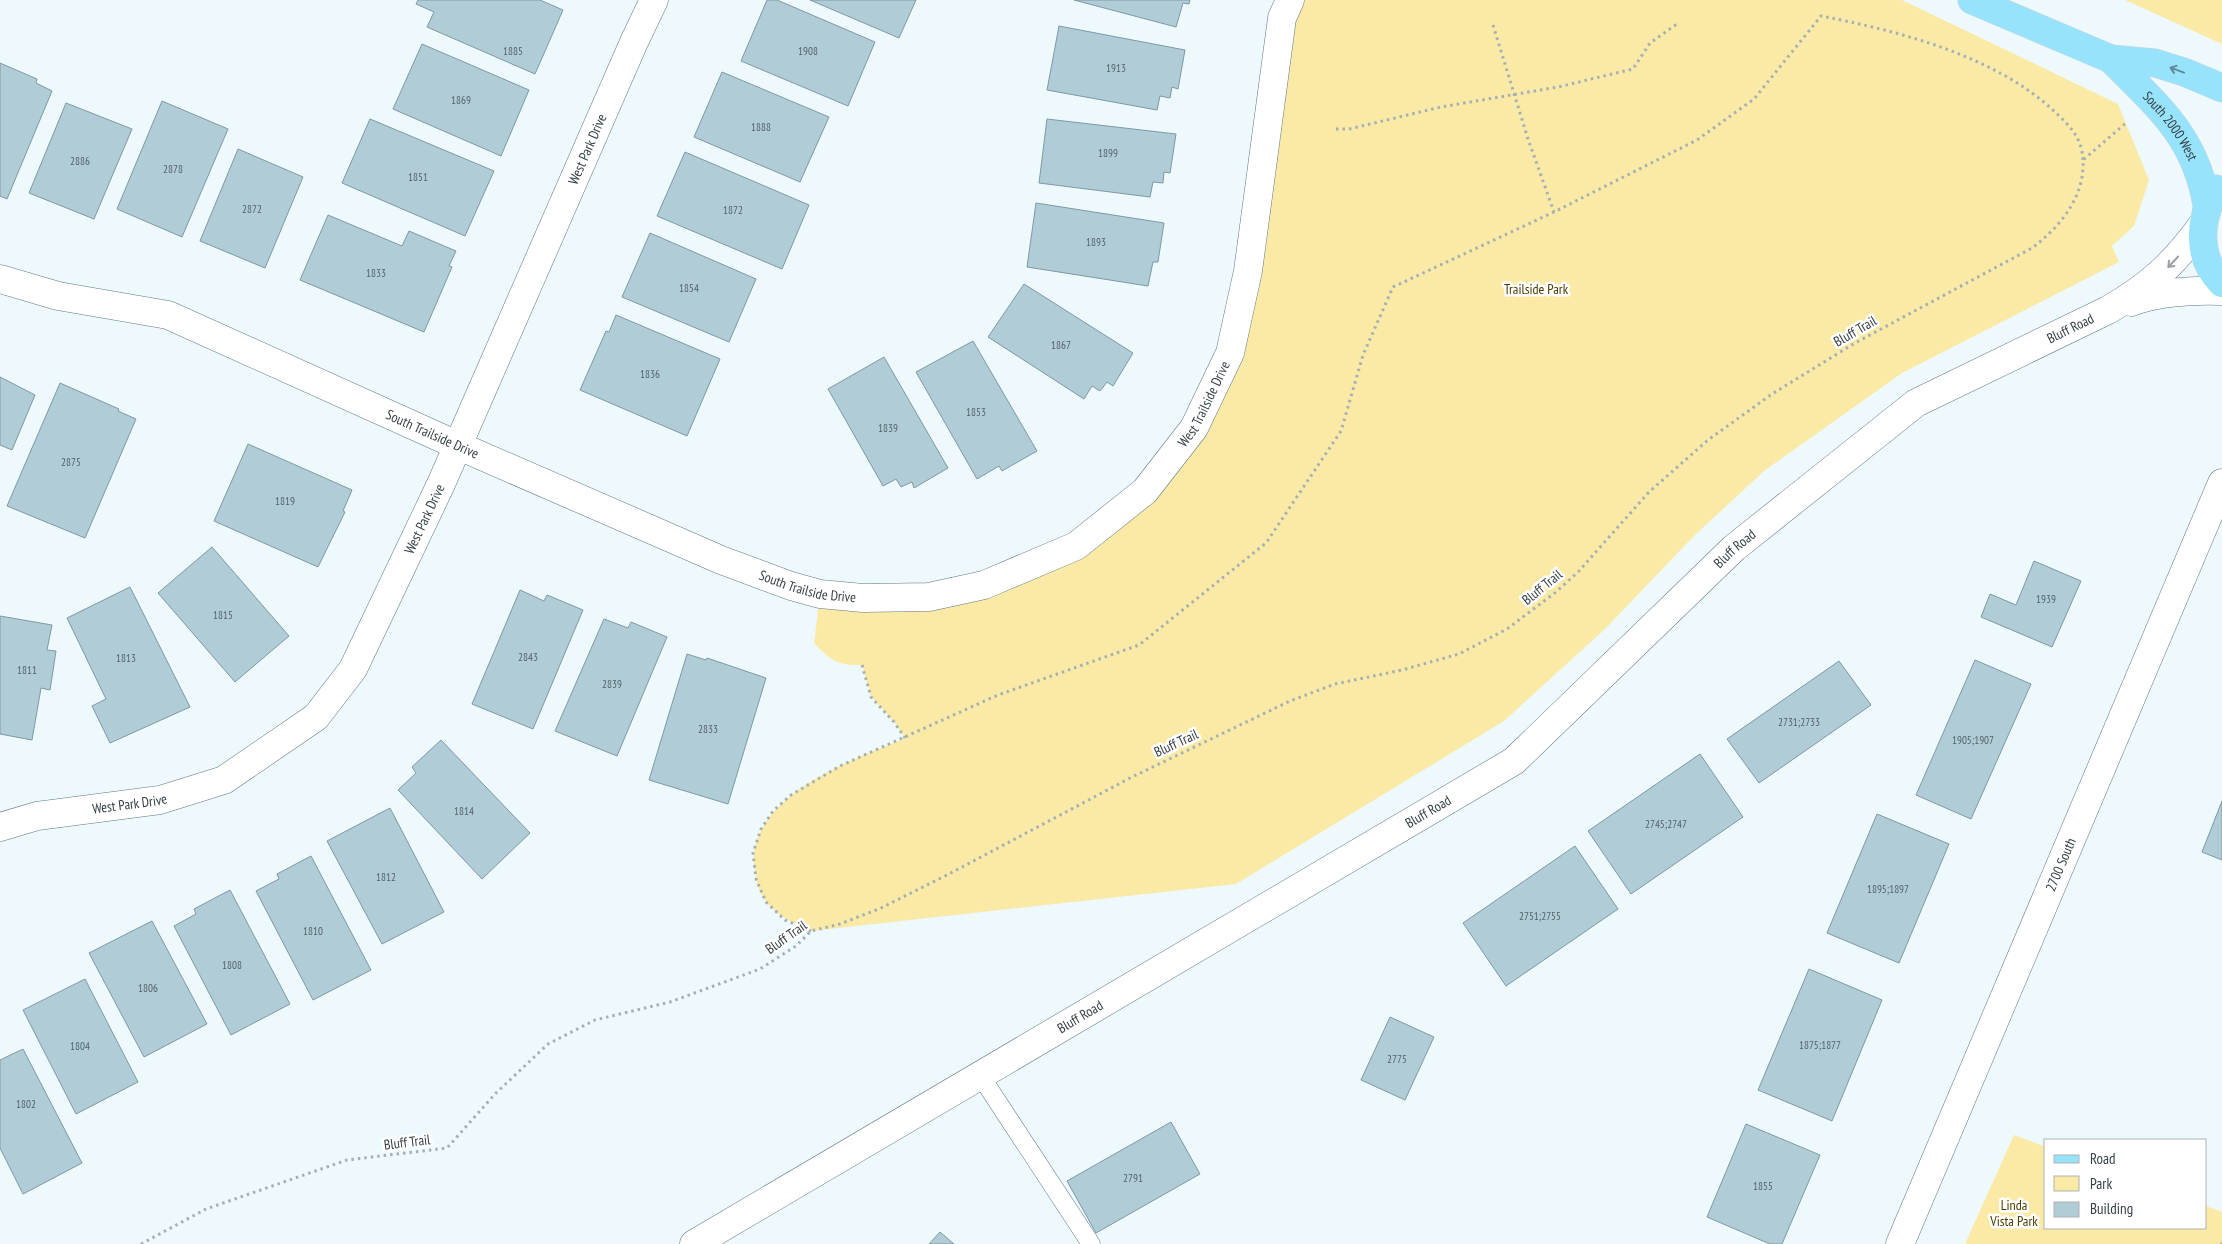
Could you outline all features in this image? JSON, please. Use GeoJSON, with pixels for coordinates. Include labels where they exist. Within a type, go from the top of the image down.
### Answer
{"type":"FeatureCollection","features":[{"type":"Feature","properties":{"kind":"main road","name":"South 2000 West"},"geometry":{"type":"LineString","coordinates":[[1972,0],[2111,59],[2155,63],[2184,72],[2222,88]]}},
{"type":"Feature","properties":{"kind":"main road","name":"South 2000 West"},"geometry":{"type":"LineString","coordinates":[[2111,59],[2180,133],[2198,167],[2205,215],[2202,242],[2207,260],[2216,278],[2222,283]]}},
{"type":"Feature","properties":{"kind":"main road"},"geometry":{"type":"LineString","coordinates":[[2205,215],[2216,190],[2222,183]]}},
{"type":"Feature","properties":{"kind":"street","name":"West Park Drive"},"geometry":{"type":"LineString","coordinates":[[0,827],[37,816],[160,800],[224,780],[316,716],[354,669],[459,446],[654,0]]}},
{"type":"Feature","properties":{"kind":"street","name":"West Trailside Drive"},"geometry":{"type":"LineString","coordinates":[[863,598],[929,597],[984,585],[1076,546],[1144,491],[1194,428],[1230,353],[1248,270],[1282,18],[1290,0]]}},
{"type":"Feature","properties":{"kind":"street","name":"Bluff Road"},"geometry":{"type":"LineString","coordinates":[[694,1244],[1514,761],[1734,548],[1916,403],[2108,310],[2136,294],[2162,274],[2184,250],[2205,215]]}},
{"type":"Feature","properties":{"kind":"street","name":"South Trailside Drive"},"geometry":{"type":"LineString","coordinates":[[0,280],[58,296],[168,315],[459,446],[722,560],[791,586],[820,594],[863,598]]}},
{"type":"Feature","properties":{"kind":"street","name":"Bluff Road"},"geometry":{"type":"LineString","coordinates":[[2108,310],[2134,301],[2162,295],[2189,291],[2222,291]]}},
{"type":"Feature","properties":{"kind":"street","name":"2700 South"},"geometry":{"type":"LineString","coordinates":[[1900,1244],[2222,483]]}},
{"type":"Feature","properties":{"kind":"lane"},"geometry":{"type":"LineString","coordinates":[[980,1075],[1090,1244]]}},
{"type":"Feature","properties":{"kind":"path"},"geometry":{"type":"LineString","coordinates":[[811,931],[785,920],[766,902],[756,879],[753,853],[761,829],[773,811],[791,795],[840,766],[998,695],[1139,645],[1266,543],[1341,431],[1363,355],[1393,287],[1554,212],[1697,140],[1754,99],[1821,16],[1897,33],[1936,46],[2002,75],[2048,106],[2073,130],[2080,140],[2083,160]]}},
{"type":"Feature","properties":{"kind":"path"},"geometry":{"type":"LineString","coordinates":[[1336,129],[1348,129],[1441,107],[1558,86],[1633,68],[1650,43],[1677,24]]}},
{"type":"Feature","properties":{"kind":"path"},"geometry":{"type":"LineString","coordinates":[[1493,25],[1554,212]]}},
{"type":"Feature","properties":{"kind":"path"},"geometry":{"type":"LineString","coordinates":[[2083,160],[2128,121]]}},
{"type":"Feature","properties":{"kind":"path","name":"Bluff Trail"},"geometry":{"type":"LineString","coordinates":[[140,1244],[206,1209],[347,1160],[447,1148],[495,1094],[548,1044],[595,1020],[670,1002],[760,969],[796,946],[811,931],[840,924],[881,908],[947,875],[1132,776],[1290,701],[1334,684],[1402,670],[1459,654],[1507,629],[1556,592],[1579,571],[1649,492],[1708,440],[1772,394],[1855,343],[2024,252],[2046,237],[2068,213],[2084,170],[2083,160]]}},
{"type":"Feature","properties":{"kind":"path"},"geometry":{"type":"LineString","coordinates":[[862,665],[871,697],[894,722],[905,738]]}},
{"type":"Feature","properties":{"kind":"green space","name":"Trailside Park"},"geometry":{"type":"Polygon","coordinates":[[[1290,0],[1902,0],[2118,104],[2149,180],[2134,226],[2112,246],[2119,262],[1902,373],[1764,471],[1694,536],[1605,629],[1504,721],[1236,884],[811,931],[790,921],[773,910],[766,902],[757,883],[754,852],[761,830],[774,811],[793,794],[814,780],[838,767],[905,738],[894,722],[871,697],[862,665],[835,661],[814,643],[820,594],[984,585],[1145,491],[1230,353],[1290,0]]]}},
{"type":"Feature","properties":{"kind":"green space"},"geometry":{"type":"Polygon","coordinates":[[[2125,0],[2222,0],[2222,44],[2125,0]]]}},
{"type":"Feature","properties":{"kind":"green space","name":"Linda Vista Park"},"geometry":{"type":"Polygon","coordinates":[[[2014,1135],[2044,1146],[2044,1229],[2207,1229],[2207,1206],[2222,1212],[2222,1244],[1965,1244],[2014,1135]]]}},
{"type":"Feature","properties":{"kind":"building"},"geometry":{"type":"Polygon","coordinates":[[[418,0],[540,0],[563,10],[535,74],[427,27],[434,12],[416,4],[418,0]]]}},
{"type":"Feature","properties":{"kind":"building"},"geometry":{"type":"Polygon","coordinates":[[[767,0],[777,0],[875,42],[848,106],[741,61],[767,0]]]}},
{"type":"Feature","properties":{"kind":"building"},"geometry":{"type":"Polygon","coordinates":[[[810,0],[916,0],[899,38],[810,0]]]}},
{"type":"Feature","properties":{"kind":"building"},"geometry":{"type":"Polygon","coordinates":[[[1074,0],[1190,0],[1189,4],[1183,3],[1176,27],[1074,0]]]}},
{"type":"Feature","properties":{"kind":"building"},"geometry":{"type":"Polygon","coordinates":[[[1059,26],[1185,50],[1178,89],[1172,87],[1170,98],[1160,96],[1157,110],[1047,90],[1059,26]]]}},
{"type":"Feature","properties":{"kind":"building"},"geometry":{"type":"Polygon","coordinates":[[[422,44],[529,90],[501,156],[393,109],[422,44]]]}},
{"type":"Feature","properties":{"kind":"building"},"geometry":{"type":"Polygon","coordinates":[[[0,63],[37,79],[36,83],[52,91],[7,199],[0,196],[0,63]]]}},
{"type":"Feature","properties":{"kind":"building"},"geometry":{"type":"Polygon","coordinates":[[[722,72],[829,117],[800,182],[694,137],[722,72]]]}},
{"type":"Feature","properties":{"kind":"building"},"geometry":{"type":"Polygon","coordinates":[[[162,101],[228,129],[182,237],[117,209],[162,101]]]}},
{"type":"Feature","properties":{"kind":"building"},"geometry":{"type":"Polygon","coordinates":[[[66,103],[132,129],[94,219],[29,193],[66,103]]]}},
{"type":"Feature","properties":{"kind":"building"},"geometry":{"type":"Polygon","coordinates":[[[370,119],[494,171],[465,236],[342,183],[370,119]]]}},
{"type":"Feature","properties":{"kind":"building"},"geometry":{"type":"Polygon","coordinates":[[[1047,119],[1176,134],[1170,173],[1164,172],[1163,183],[1153,182],[1150,197],[1039,183],[1047,119]]]}},
{"type":"Feature","properties":{"kind":"building"},"geometry":{"type":"Polygon","coordinates":[[[238,149],[303,177],[265,268],[200,241],[238,149]]]}},
{"type":"Feature","properties":{"kind":"building"},"geometry":{"type":"Polygon","coordinates":[[[685,152],[809,205],[782,269],[657,216],[685,152]]]}},
{"type":"Feature","properties":{"kind":"building"},"geometry":{"type":"Polygon","coordinates":[[[1036,203],[1164,223],[1158,262],[1153,262],[1148,286],[1027,267],[1036,203]]]}},
{"type":"Feature","properties":{"kind":"building"},"geometry":{"type":"Polygon","coordinates":[[[328,215],[402,246],[409,231],[456,251],[449,266],[452,267],[424,332],[300,280],[328,215]]]}},
{"type":"Feature","properties":{"kind":"building"},"geometry":{"type":"Polygon","coordinates":[[[650,233],[756,279],[729,342],[622,297],[650,233]]]}},
{"type":"Feature","properties":{"kind":"building"},"geometry":{"type":"Polygon","coordinates":[[[1024,284],[1133,353],[1113,386],[1107,382],[1100,391],[1092,386],[1084,399],[988,337],[1024,284]]]}},
{"type":"Feature","properties":{"kind":"building"},"geometry":{"type":"Polygon","coordinates":[[[616,315],[720,359],[687,436],[580,390],[606,331],[609,332],[616,315]]]}},
{"type":"Feature","properties":{"kind":"building"},"geometry":{"type":"Polygon","coordinates":[[[973,341],[1037,451],[1002,471],[999,466],[977,479],[916,372],[973,341]]]}},
{"type":"Feature","properties":{"kind":"building"},"geometry":{"type":"Polygon","coordinates":[[[884,357],[948,468],[914,488],[912,482],[901,487],[896,479],[883,486],[828,389],[884,357]]]}},
{"type":"Feature","properties":{"kind":"building"},"geometry":{"type":"Polygon","coordinates":[[[0,377],[35,395],[12,450],[0,445],[0,377]]]}},
{"type":"Feature","properties":{"kind":"building"},"geometry":{"type":"Polygon","coordinates":[[[60,383],[119,409],[118,411],[136,419],[85,538],[7,506],[60,383]]]}},
{"type":"Feature","properties":{"kind":"building"},"geometry":{"type":"Polygon","coordinates":[[[248,444],[352,490],[343,511],[345,512],[318,567],[214,521],[248,444]]]}},
{"type":"Feature","properties":{"kind":"building"},"geometry":{"type":"Polygon","coordinates":[[[212,547],[289,636],[235,682],[158,593],[212,547]]]}},
{"type":"Feature","properties":{"kind":"building"},"geometry":{"type":"Polygon","coordinates":[[[2034,561],[2081,581],[2052,647],[1981,617],[1990,594],[2016,605],[2034,561]]]}},
{"type":"Feature","properties":{"kind":"building"},"geometry":{"type":"Polygon","coordinates":[[[130,587],[190,707],[110,743],[92,706],[106,699],[67,618],[130,587]]]}},
{"type":"Feature","properties":{"kind":"building"},"geometry":{"type":"Polygon","coordinates":[[[520,590],[544,601],[547,595],[583,610],[533,729],[472,704],[520,590]]]}},
{"type":"Feature","properties":{"kind":"building"},"geometry":{"type":"Polygon","coordinates":[[[0,616],[52,625],[47,650],[56,651],[50,690],[41,688],[32,740],[0,734],[0,616]]]}},
{"type":"Feature","properties":{"kind":"building"},"geometry":{"type":"Polygon","coordinates":[[[604,619],[628,628],[631,622],[667,637],[617,756],[555,731],[604,619]]]}},
{"type":"Feature","properties":{"kind":"building"},"geometry":{"type":"Polygon","coordinates":[[[687,654],[706,660],[707,658],[766,678],[728,804],[649,780],[687,654]]]}},
{"type":"Feature","properties":{"kind":"building"},"geometry":{"type":"Polygon","coordinates":[[[1975,660],[2031,684],[1971,819],[1916,795],[1975,660]]]}},
{"type":"Feature","properties":{"kind":"building"},"geometry":{"type":"Polygon","coordinates":[[[1839,661],[1871,705],[1759,783],[1727,739],[1839,661]]]}},
{"type":"Feature","properties":{"kind":"building"},"geometry":{"type":"Polygon","coordinates":[[[441,740],[530,833],[482,879],[398,790],[416,773],[412,767],[441,740]]]}},
{"type":"Feature","properties":{"kind":"building"},"geometry":{"type":"Polygon","coordinates":[[[1700,754],[1743,817],[1631,894],[1588,831],[1700,754]]]}},
{"type":"Feature","properties":{"kind":"building"},"geometry":{"type":"Polygon","coordinates":[[[2222,801],[2222,860],[2202,852],[2222,801]]]}},
{"type":"Feature","properties":{"kind":"building"},"geometry":{"type":"Polygon","coordinates":[[[390,808],[444,912],[382,944],[327,841],[390,808]]]}},
{"type":"Feature","properties":{"kind":"building"},"geometry":{"type":"Polygon","coordinates":[[[1877,814],[1949,844],[1899,963],[1827,933],[1877,814]]]}},
{"type":"Feature","properties":{"kind":"building"},"geometry":{"type":"Polygon","coordinates":[[[1575,846],[1618,909],[1506,986],[1463,923],[1575,846]]]}},
{"type":"Feature","properties":{"kind":"building"},"geometry":{"type":"Polygon","coordinates":[[[311,856],[371,970],[313,1000],[256,891],[279,879],[277,874],[311,856]]]}},
{"type":"Feature","properties":{"kind":"building"},"geometry":{"type":"Polygon","coordinates":[[[230,890],[290,1004],[231,1035],[174,926],[196,914],[194,909],[230,890]]]}},
{"type":"Feature","properties":{"kind":"building"},"geometry":{"type":"Polygon","coordinates":[[[152,921],[207,1024],[144,1057],[89,953],[152,921]]]}},
{"type":"Feature","properties":{"kind":"building"},"geometry":{"type":"Polygon","coordinates":[[[1809,969],[1882,1000],[1832,1121],[1758,1090],[1809,969]]]}},
{"type":"Feature","properties":{"kind":"building"},"geometry":{"type":"Polygon","coordinates":[[[85,979],[138,1082],[76,1114],[23,1010],[85,979]]]}},
{"type":"Feature","properties":{"kind":"building"},"geometry":{"type":"Polygon","coordinates":[[[1390,1017],[1434,1037],[1405,1100],[1361,1080],[1390,1017]]]}},
{"type":"Feature","properties":{"kind":"building"},"geometry":{"type":"Polygon","coordinates":[[[23,1049],[82,1163],[23,1194],[0,1148],[0,1060],[23,1049]]]}},
{"type":"Feature","properties":{"kind":"building"},"geometry":{"type":"Polygon","coordinates":[[[1171,1122],[1200,1174],[1096,1233],[1067,1181],[1171,1122]]]}},
{"type":"Feature","properties":{"kind":"building"},"geometry":{"type":"Polygon","coordinates":[[[1746,1124],[1820,1155],[1782,1244],[1770,1244],[1707,1217],[1746,1124]]]}},
{"type":"Feature","properties":{"kind":"building"},"geometry":{"type":"Polygon","coordinates":[[[940,1232],[954,1244],[929,1244],[940,1232]]]}}]}
